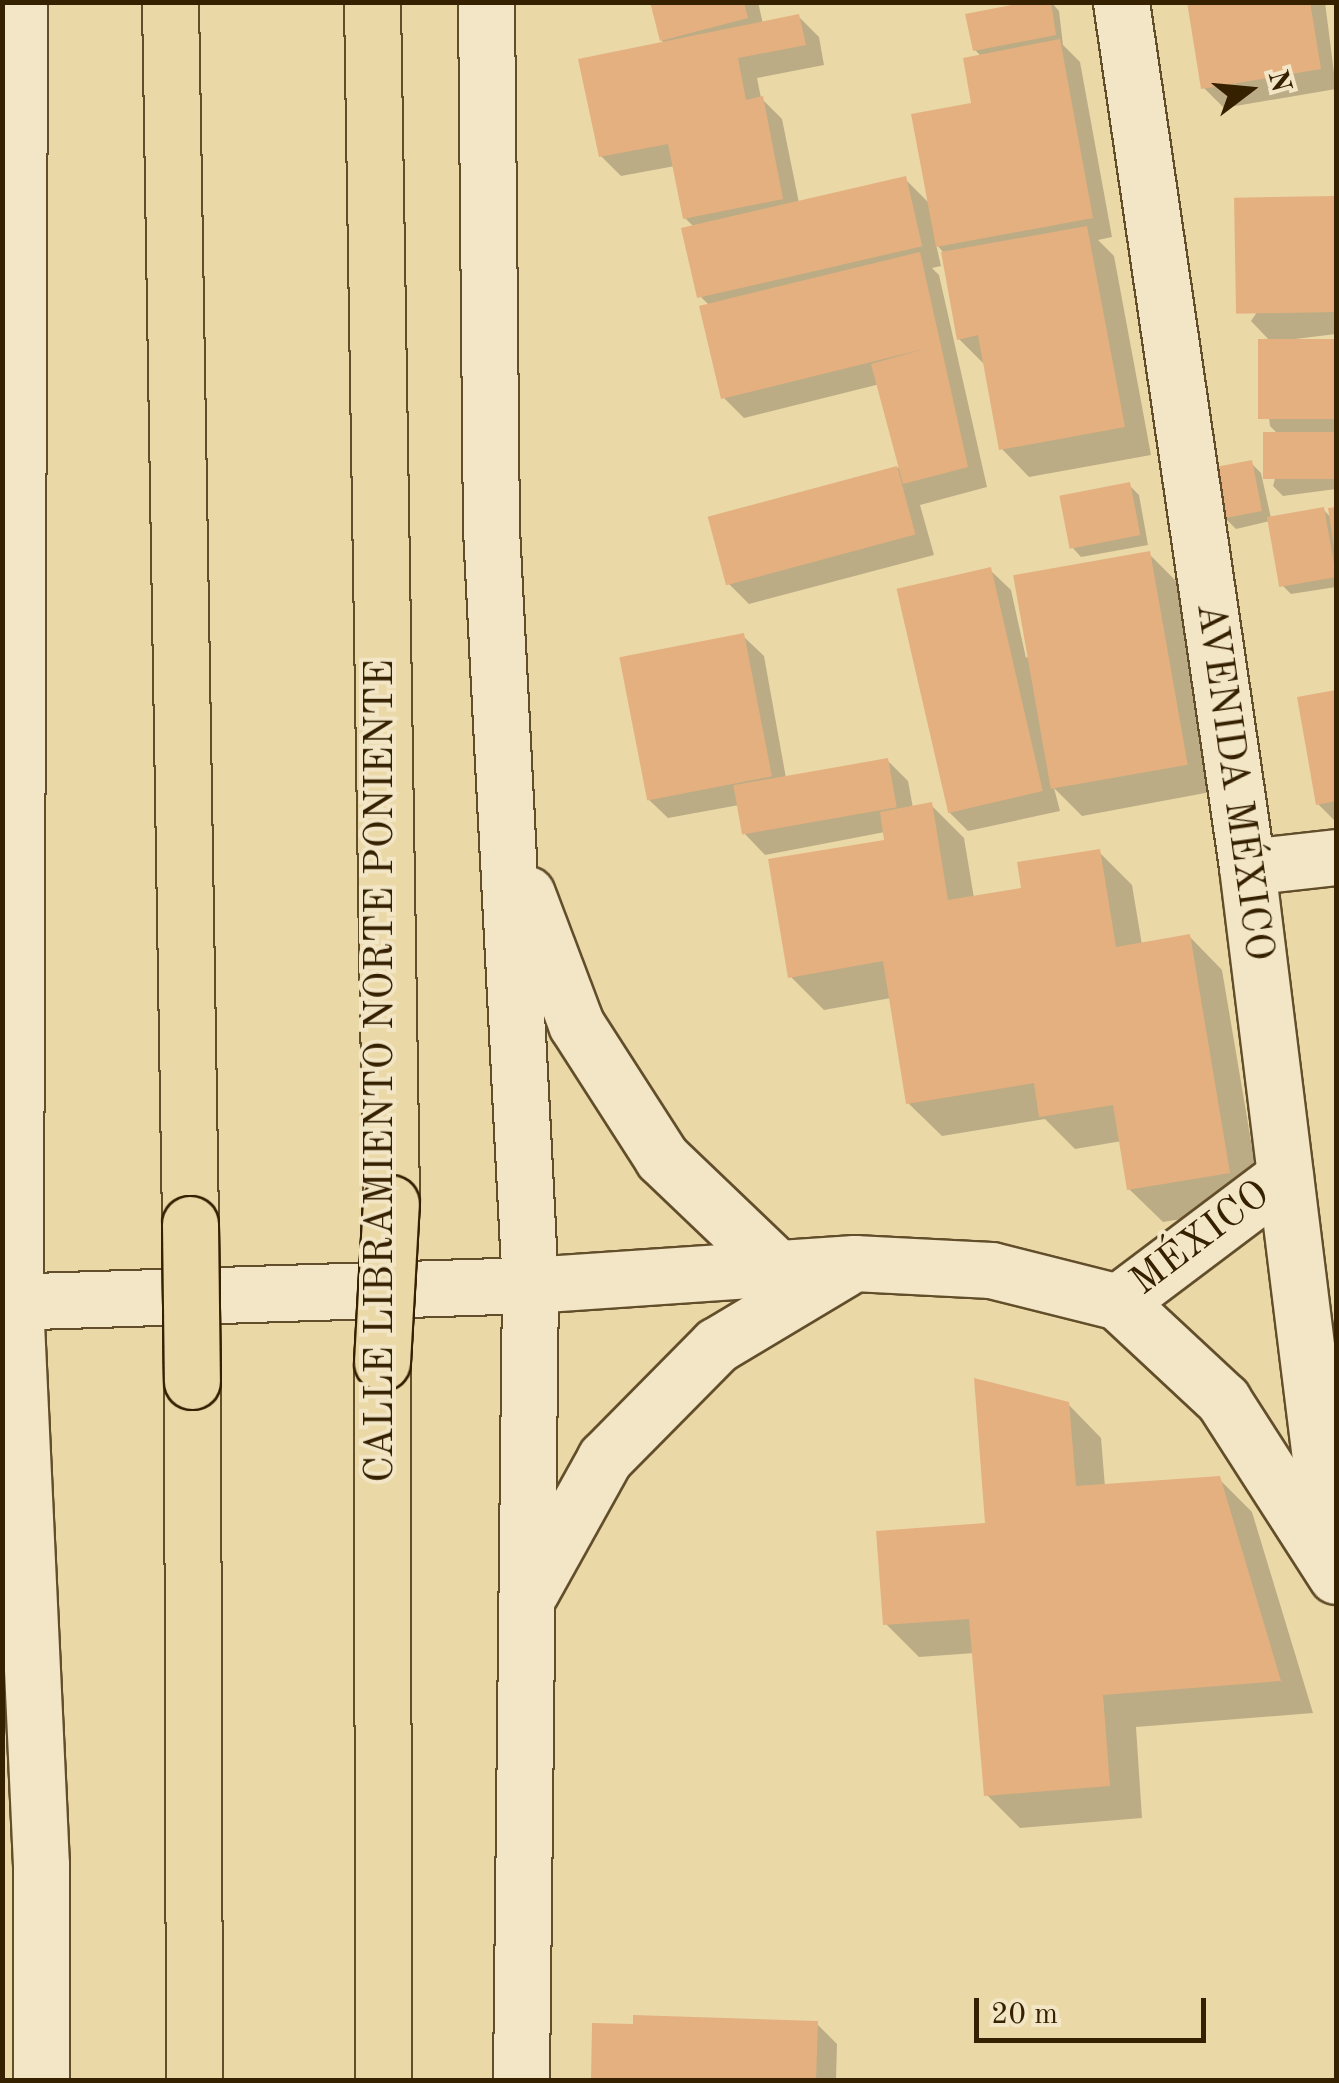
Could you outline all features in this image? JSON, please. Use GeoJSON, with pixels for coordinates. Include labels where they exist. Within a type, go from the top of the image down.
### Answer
{"type":"FeatureCollection","features":[{"type":"Feature","properties":{"kind":"highway"},"geometry":{"type":"LineString","coordinates":[[170,2],[192,1381],[194,2080]]}},
{"type":"Feature","properties":{"kind":"highway","name":"CALLE LIBRAMIENTO NORTE PONIENTE"},"geometry":{"type":"LineString","coordinates":[[372,2],[391,1203],[382,1362],[384,2080]]}},
{"type":"Feature","properties":{"kind":"street"},"geometry":{"type":"LineString","coordinates":[[19,2],[9,1302],[41,1864],[41,2080]]}},
{"type":"Feature","properties":{"kind":"street"},"geometry":{"type":"LineString","coordinates":[[486,2],[492,529],[530,1285],[521,2080]]}},
{"type":"Feature","properties":{"kind":"street","name":"AVENIDA MÉXICO"},"geometry":{"type":"LineString","coordinates":[[1120,2],[1247,867],[1335,1570]]}},
{"type":"Feature","properties":{"kind":"street"},"geometry":{"type":"LineString","coordinates":[[509,846],[576,1024],[662,1158],[777,1268]]}},
{"type":"Feature","properties":{"kind":"street"},"geometry":{"type":"LineString","coordinates":[[1247,867],[1336,857]]}},
{"type":"Feature","properties":{"kind":"street","name":"MÉXICO"},"geometry":{"type":"LineString","coordinates":[[1118,1302],[1284,1176]]}},
{"type":"Feature","properties":{"kind":"street"},"geometry":{"type":"LineString","coordinates":[[9,1302],[530,1285],[854,1263],[991,1270],[1118,1302],[1224,1400],[1335,1570]]}},
{"type":"Feature","properties":{"kind":"street"},"geometry":{"type":"LineString","coordinates":[[526,1598],[606,1458],[717,1345],[854,1263]]}},
{"type":"Feature","properties":{"kind":"street"},"geometry":{"type":"LineString","coordinates":[[2,1775],[41,1864]]}},
{"type":"Feature","properties":{"kind":"building"},"geometry":{"type":"Polygon","coordinates":[[[650,2],[744,2],[748,18],[660,41],[650,2]]]}},
{"type":"Feature","properties":{"kind":"building"},"geometry":{"type":"Polygon","coordinates":[[[1027,2],[1051,2],[1056,35],[973,51],[965,14],[1027,2]]]}},
{"type":"Feature","properties":{"kind":"building"},"geometry":{"type":"Polygon","coordinates":[[[1187,2],[1310,2],[1321,69],[1201,89],[1187,2]]]}},
{"type":"Feature","properties":{"kind":"building"},"geometry":{"type":"Polygon","coordinates":[[[799,14],[806,45],[738,58],[746,100],[763,96],[783,199],[683,219],[668,144],[599,157],[578,59],[799,14]]]}},
{"type":"Feature","properties":{"kind":"building"},"geometry":{"type":"Polygon","coordinates":[[[1060,39],[1093,218],[936,247],[911,114],[971,103],[963,58],[1060,39]]]}},
{"type":"Feature","properties":{"kind":"building"},"geometry":{"type":"Polygon","coordinates":[[[906,176],[922,246],[697,298],[681,228],[906,176]]]}},
{"type":"Feature","properties":{"kind":"building"},"geometry":{"type":"Polygon","coordinates":[[[1334,196],[1336,312],[1236,314],[1234,198],[1334,196]]]}},
{"type":"Feature","properties":{"kind":"building"},"geometry":{"type":"Polygon","coordinates":[[[1087,226],[1125,427],[999,450],[978,335],[957,340],[941,252],[1087,226]]]}},
{"type":"Feature","properties":{"kind":"building"},"geometry":{"type":"Polygon","coordinates":[[[920,252],[968,467],[903,484],[871,364],[928,348],[721,399],[699,306],[920,252]]]}},
{"type":"Feature","properties":{"kind":"building"},"geometry":{"type":"Polygon","coordinates":[[[1258,339],[1336,339],[1336,419],[1258,419],[1258,339]]]}},
{"type":"Feature","properties":{"kind":"building"},"geometry":{"type":"Polygon","coordinates":[[[1263,432],[1336,432],[1336,479],[1263,479],[1263,432]]]}},
{"type":"Feature","properties":{"kind":"building"},"geometry":{"type":"Polygon","coordinates":[[[1252,460],[1262,511],[1222,519],[1212,468],[1252,460]]]}},
{"type":"Feature","properties":{"kind":"building"},"geometry":{"type":"Polygon","coordinates":[[[897,466],[915,535],[726,585],[708,517],[897,466]]]}},
{"type":"Feature","properties":{"kind":"building"},"geometry":{"type":"Polygon","coordinates":[[[1130,482],[1140,535],[1070,549],[1059,496],[1130,482]]]}},
{"type":"Feature","properties":{"kind":"building"},"geometry":{"type":"Polygon","coordinates":[[[1324,507],[1336,577],[1279,587],[1267,517],[1324,507]]]}},
{"type":"Feature","properties":{"kind":"building"},"geometry":{"type":"Polygon","coordinates":[[[1336,507],[1336,547],[1334,547],[1328,508],[1336,507]]]}},
{"type":"Feature","properties":{"kind":"building"},"geometry":{"type":"Polygon","coordinates":[[[1150,551],[1188,765],[1051,789],[1013,575],[1150,551]]]}},
{"type":"Feature","properties":{"kind":"building"},"geometry":{"type":"Polygon","coordinates":[[[991,567],[1043,791],[948,813],[896,589],[991,567]]]}},
{"type":"Feature","properties":{"kind":"building"},"geometry":{"type":"Polygon","coordinates":[[[744,633],[772,776],[647,801],[619,657],[744,633]]]}},
{"type":"Feature","properties":{"kind":"building"},"geometry":{"type":"Polygon","coordinates":[[[1336,690],[1336,801],[1316,805],[1297,697],[1336,690]]]}},
{"type":"Feature","properties":{"kind":"building"},"geometry":{"type":"Polygon","coordinates":[[[888,758],[897,807],[742,835],[733,785],[888,758]]]}},
{"type":"Feature","properties":{"kind":"building"},"geometry":{"type":"Polygon","coordinates":[[[932,802],[948,900],[1021,888],[1017,862],[1100,849],[1116,947],[1190,934],[1230,1173],[1127,1190],[1113,1105],[1039,1117],[1034,1083],[906,1104],[883,961],[788,978],[768,859],[884,840],[880,812],[932,802]]]}},
{"type":"Feature","properties":{"kind":"building"},"geometry":{"type":"Polygon","coordinates":[[[974,1378],[1069,1402],[1076,1486],[1220,1476],[1281,1681],[1103,1695],[1110,1786],[984,1796],[969,1619],[883,1625],[876,1531],[985,1523],[974,1378]]]}},
{"type":"Feature","properties":{"kind":"building"},"geometry":{"type":"Polygon","coordinates":[[[633,2015],[818,2021],[816,2080],[591,2080],[592,2023],[633,2024],[633,2015]]]}}]}
